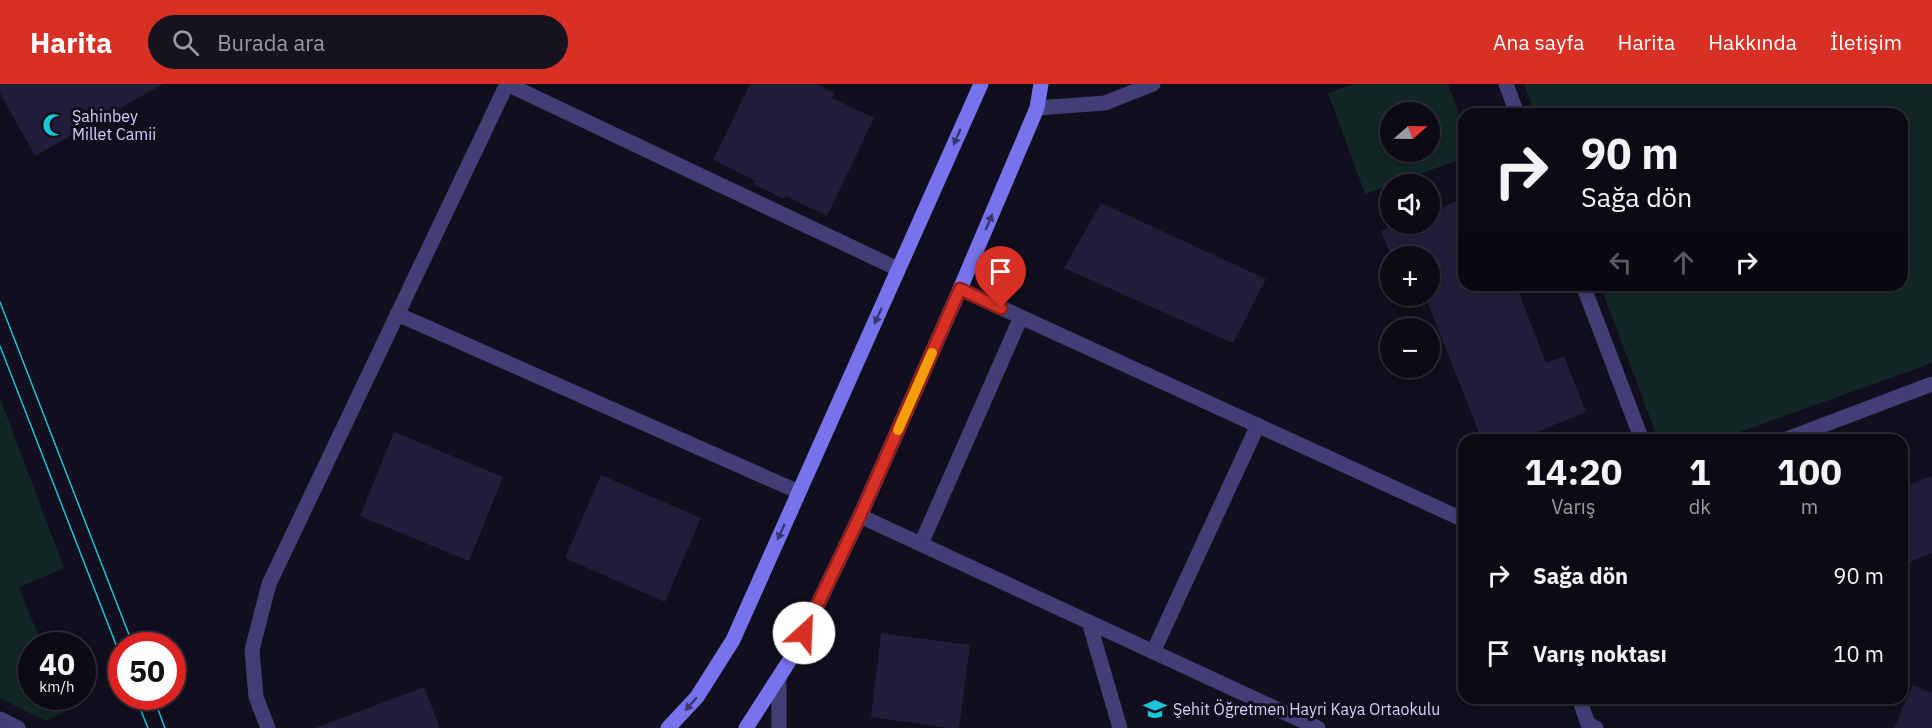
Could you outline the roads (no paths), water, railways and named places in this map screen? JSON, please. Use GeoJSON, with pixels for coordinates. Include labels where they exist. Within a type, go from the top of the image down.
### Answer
{"type":"FeatureCollection","features":[{"type":"Feature","properties":{"kind":"main road"},"geometry":{"type":"LineString","coordinates":[[668,728],[697,697],[733,640],[981,84]]}},
{"type":"Feature","properties":{"kind":"main road"},"geometry":{"type":"LineString","coordinates":[[746,728],[795,652],[860,516],[1037,108],[1041,84]]}},
{"type":"Feature","properties":{"kind":"street"},"geometry":{"type":"LineString","coordinates":[[268,728],[256,697],[252,650],[269,585],[507,84],[898,269]]}},
{"type":"Feature","properties":{"kind":"street"},"geometry":{"type":"LineString","coordinates":[[1037,108],[1105,104],[1153,84]]}},
{"type":"Feature","properties":{"kind":"street"},"geometry":{"type":"LineString","coordinates":[[1506,84],[1515,108]]}},
{"type":"Feature","properties":{"kind":"street"},"geometry":{"type":"LineString","coordinates":[[960,289],[1458,516]]}},
{"type":"Feature","properties":{"kind":"street"},"geometry":{"type":"LineString","coordinates":[[1585,291],[1640,434]]}},
{"type":"Feature","properties":{"kind":"street"},"geometry":{"type":"LineString","coordinates":[[397,314],[799,492]]}},
{"type":"Feature","properties":{"kind":"street"},"geometry":{"type":"LineString","coordinates":[[921,544],[1021,317]]}},
{"type":"Feature","properties":{"kind":"street"},"geometry":{"type":"LineString","coordinates":[[1800,434],[1932,384]]}},
{"type":"Feature","properties":{"kind":"street"},"geometry":{"type":"LineString","coordinates":[[1153,652],[1258,425]]}},
{"type":"Feature","properties":{"kind":"street"},"geometry":{"type":"LineString","coordinates":[[860,516],[1318,728]]}},
{"type":"Feature","properties":{"kind":"street"},"geometry":{"type":"LineString","coordinates":[[1089,622],[1120,728]]}},
{"type":"Feature","properties":{"kind":"street"},"geometry":{"type":"LineString","coordinates":[[779,678],[779,728]]}},
{"type":"Feature","properties":{"kind":"street"},"geometry":{"type":"LineString","coordinates":[[1580,704],[1586,727]]}},
{"type":"Feature","properties":{"kind":"street"},"geometry":{"type":"LineString","coordinates":[[0,719],[18,728]]}},
{"type":"Feature","properties":{"kind":"tram line"},"geometry":{"type":"LineString","coordinates":[[0,302],[128,632]]}},
{"type":"Feature","properties":{"kind":"tram line"},"geometry":{"type":"LineString","coordinates":[[0,346],[111,632]]}},
{"type":"Feature","properties":{"kind":"tram line"},"geometry":{"type":"LineString","coordinates":[[141,710],[148,728]]}},
{"type":"Feature","properties":{"kind":"tram line"},"geometry":{"type":"LineString","coordinates":[[158,710],[165,728]]}},
{"type":"Feature","properties":{"kind":"place","name":"Şahinbey Millet Camii"},"geometry":{"type":"Point","coordinates":[54,125]}},
{"type":"Feature","properties":{"kind":"place","name":"Şehit Öğretmen Hayri Kaya Ortaokulu"},"geometry":{"type":"Point","coordinates":[1155,709]}}]}
